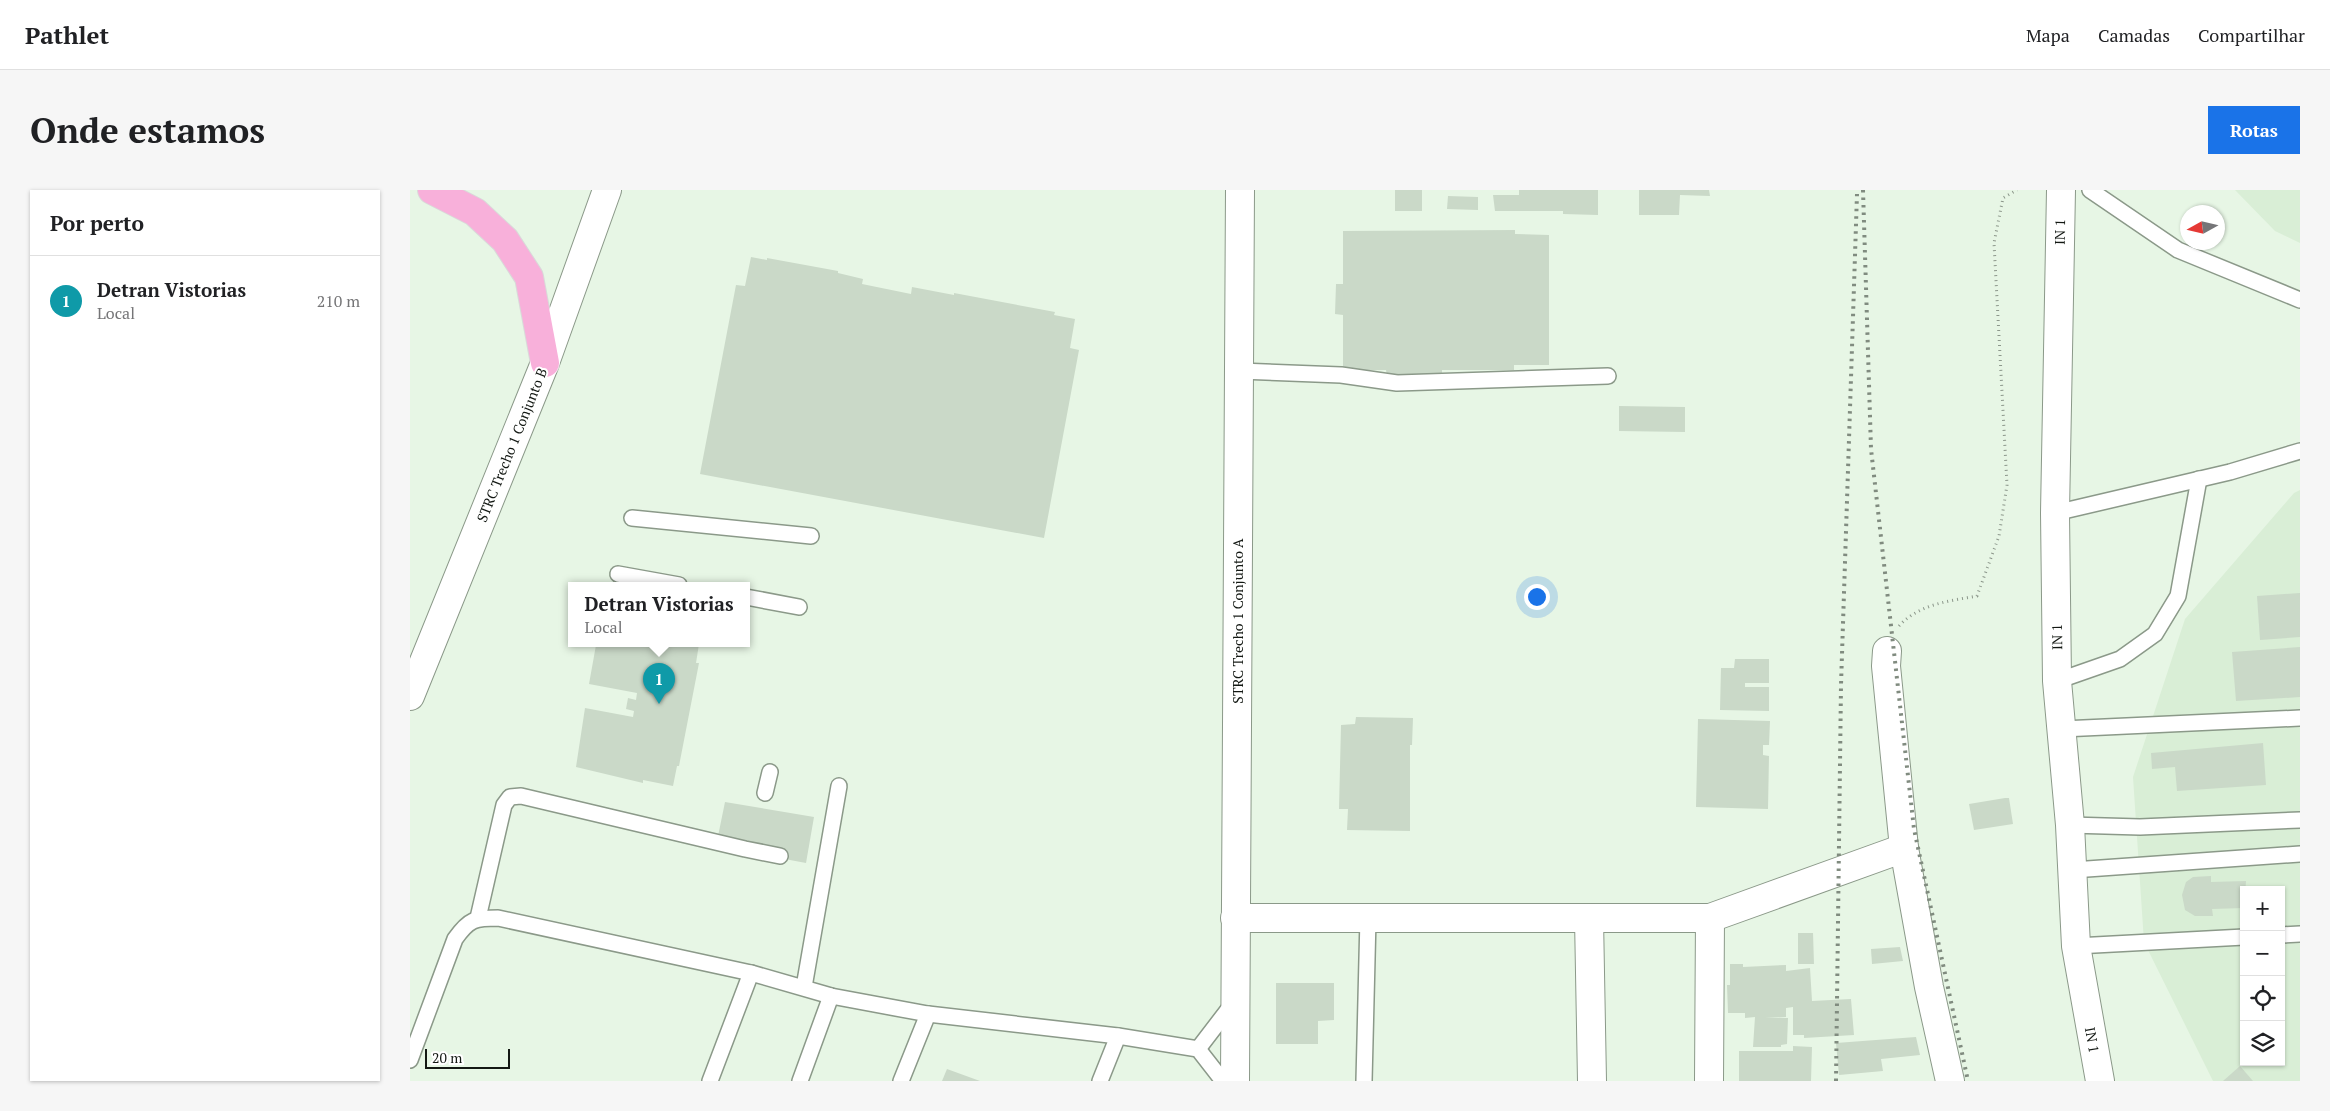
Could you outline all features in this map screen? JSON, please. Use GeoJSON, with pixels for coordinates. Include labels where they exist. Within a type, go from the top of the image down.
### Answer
{"type":"FeatureCollection","features":[{"type":"Feature","properties":{"kind":"highway"},"geometry":{"type":"LineString","coordinates":[[432,190],[475,212],[505,240],[529,277],[545,363]]}},
{"type":"Feature","properties":{"kind":"street","name":"STRC Trecho 1 Conjunto B"},"geometry":{"type":"LineString","coordinates":[[410,696],[545,363],[607,190]]}},
{"type":"Feature","properties":{"kind":"street","name":"STRC Trecho 1 Conjunto A"},"geometry":{"type":"LineString","coordinates":[[1235,1081],[1240,190]]}},
{"type":"Feature","properties":{"kind":"street","name":"IN 1"},"geometry":{"type":"LineString","coordinates":[[2061,190],[2055,513],[2058,681],[2070,825],[2076,946],[2100,1081]]}},
{"type":"Feature","properties":{"kind":"street"},"geometry":{"type":"LineString","coordinates":[[1887,650],[1886,666],[1904,848],[1950,1081]]}},
{"type":"Feature","properties":{"kind":"street"},"geometry":{"type":"LineString","coordinates":[[1235,918],[1710,918],[1904,848]]}},
{"type":"Feature","properties":{"kind":"street"},"geometry":{"type":"LineString","coordinates":[[1589,918],[1592,1081]]}},
{"type":"Feature","properties":{"kind":"street"},"geometry":{"type":"LineString","coordinates":[[1709,1081],[1710,918]]}},
{"type":"Feature","properties":{"kind":"lane"},"geometry":{"type":"LineString","coordinates":[[2090,190],[2178,250],[2300,300]]}},
{"type":"Feature","properties":{"kind":"lane"},"geometry":{"type":"LineString","coordinates":[[1240,372],[1341,375],[1397,383],[1608,376]]}},
{"type":"Feature","properties":{"kind":"lane"},"geometry":{"type":"LineString","coordinates":[[2055,513],[2199,479],[2300,451]]}},
{"type":"Feature","properties":{"kind":"lane"},"geometry":{"type":"LineString","coordinates":[[2058,681],[2120,659],[2155,634],[2178,596],[2199,479]]}},
{"type":"Feature","properties":{"kind":"lane"},"geometry":{"type":"LineString","coordinates":[[632,518],[811,536]]}},
{"type":"Feature","properties":{"kind":"lane"},"geometry":{"type":"LineString","coordinates":[[618,574],[662,582]]}},
{"type":"Feature","properties":{"kind":"lane"},"geometry":{"type":"LineString","coordinates":[[750,598],[799,607]]}},
{"type":"Feature","properties":{"kind":"lane"},"geometry":{"type":"LineString","coordinates":[[2062,729],[2300,718]]}},
{"type":"Feature","properties":{"kind":"lane"},"geometry":{"type":"LineString","coordinates":[[765,793],[770,772]]}},
{"type":"Feature","properties":{"kind":"lane"},"geometry":{"type":"LineString","coordinates":[[804,987],[839,786]]}},
{"type":"Feature","properties":{"kind":"lane"},"geometry":{"type":"LineString","coordinates":[[478,918],[504,805],[510,798],[521,796],[780,856]]}},
{"type":"Feature","properties":{"kind":"lane"},"geometry":{"type":"LineString","coordinates":[[2070,825],[2140,827],[2300,820]]}},
{"type":"Feature","properties":{"kind":"lane"},"geometry":{"type":"LineString","coordinates":[[2073,870],[2300,854]]}},
{"type":"Feature","properties":{"kind":"lane"},"geometry":{"type":"LineString","coordinates":[[410,1060],[456,939],[465,926],[478,918],[498,918],[751,973],[831,996],[928,1014],[1118,1036],[1198,1049],[1223,1081]]}},
{"type":"Feature","properties":{"kind":"lane"},"geometry":{"type":"LineString","coordinates":[[1364,1081],[1368,918]]}},
{"type":"Feature","properties":{"kind":"lane"},"geometry":{"type":"LineString","coordinates":[[2285,935],[2300,934]]}},
{"type":"Feature","properties":{"kind":"lane"},"geometry":{"type":"LineString","coordinates":[[2076,946],[2240,937]]}},
{"type":"Feature","properties":{"kind":"lane"},"geometry":{"type":"LineString","coordinates":[[710,1081],[751,973]]}},
{"type":"Feature","properties":{"kind":"lane"},"geometry":{"type":"LineString","coordinates":[[800,1081],[831,996]]}},
{"type":"Feature","properties":{"kind":"lane"},"geometry":{"type":"LineString","coordinates":[[1198,1049],[1236,999]]}},
{"type":"Feature","properties":{"kind":"lane"},"geometry":{"type":"LineString","coordinates":[[901,1081],[928,1014]]}},
{"type":"Feature","properties":{"kind":"lane"},"geometry":{"type":"LineString","coordinates":[[1100,1081],[1118,1036]]}},
{"type":"Feature","properties":{"kind":"path"},"geometry":{"type":"LineString","coordinates":[[1887,650],[1892,633],[1908,616],[1937,603],[1977,596],[2000,536],[2007,485],[1994,243],[2003,198],[2017,190]]}},
{"type":"Feature","properties":{"kind":"shaded area"},"geometry":{"type":"Polygon","coordinates":[[[2235,190],[2300,190],[2300,243],[2275,231],[2235,190]]]}},
{"type":"Feature","properties":{"kind":"shaded area"},"geometry":{"type":"Polygon","coordinates":[[[2300,490],[2300,1081],[2213,1081],[2144,942],[2133,777],[2185,619],[2294,493],[2300,490]]]}},
{"type":"Feature","properties":{"kind":"building"},"geometry":{"type":"Polygon","coordinates":[[[1395,190],[1422,190],[1422,211],[1395,211],[1395,190]]]}},
{"type":"Feature","properties":{"kind":"building"},"geometry":{"type":"Polygon","coordinates":[[[1519,190],[1598,190],[1598,215],[1563,214],[1563,211],[1495,211],[1493,195],[1519,195],[1519,190]]]}},
{"type":"Feature","properties":{"kind":"building"},"geometry":{"type":"Polygon","coordinates":[[[1639,190],[1709,190],[1710,196],[1680,195],[1679,215],[1639,215],[1639,190]]]}},
{"type":"Feature","properties":{"kind":"building"},"geometry":{"type":"Polygon","coordinates":[[[1448,196],[1478,197],[1478,210],[1447,209],[1448,196]]]}},
{"type":"Feature","properties":{"kind":"building"},"geometry":{"type":"Polygon","coordinates":[[[1515,230],[1515,234],[1549,235],[1549,365],[1514,365],[1514,370],[1442,370],[1442,376],[1387,376],[1386,370],[1343,370],[1343,315],[1335,314],[1336,284],[1343,284],[1343,231],[1515,230]]]}},
{"type":"Feature","properties":{"kind":"building"},"geometry":{"type":"Polygon","coordinates":[[[751,257],[767,260],[767,258],[838,271],[838,273],[863,279],[862,284],[911,294],[912,287],[954,295],[954,293],[1055,312],[1054,315],[1075,319],[1070,348],[1079,350],[1044,538],[700,474],[736,285],[745,286],[751,257]]]}},
{"type":"Feature","properties":{"kind":"building"},"geometry":{"type":"Polygon","coordinates":[[[1619,406],[1685,407],[1685,432],[1619,431],[1619,406]]]}},
{"type":"Feature","properties":{"kind":"building"},"geometry":{"type":"Polygon","coordinates":[[[2300,593],[2300,637],[2260,640],[2257,596],[2300,593]]]}},
{"type":"Feature","properties":{"kind":"building"},"geometry":{"type":"Polygon","coordinates":[[[596,647],[699,647],[696,663],[699,663],[679,766],[677,766],[673,786],[643,780],[643,783],[576,767],[585,708],[633,717],[634,711],[626,709],[628,698],[636,700],[637,693],[589,684],[596,647]]]}},
{"type":"Feature","properties":{"kind":"building"},"geometry":{"type":"Polygon","coordinates":[[[2300,647],[2300,697],[2236,701],[2232,652],[2300,647]]]}},
{"type":"Feature","properties":{"kind":"building"},"geometry":{"type":"Polygon","coordinates":[[[1735,659],[1769,659],[1769,683],[1745,683],[1745,687],[1769,687],[1769,711],[1720,710],[1721,668],[1734,668],[1735,659]]]}},
{"type":"Feature","properties":{"kind":"building"},"geometry":{"type":"Polygon","coordinates":[[[1356,717],[1413,718],[1412,745],[1410,745],[1410,831],[1347,830],[1348,809],[1339,809],[1341,725],[1355,724],[1356,717]]]}},
{"type":"Feature","properties":{"kind":"building"},"geometry":{"type":"Polygon","coordinates":[[[1698,719],[1770,721],[1769,745],[1763,745],[1763,755],[1769,756],[1768,809],[1696,807],[1698,719]]]}},
{"type":"Feature","properties":{"kind":"building"},"geometry":{"type":"Polygon","coordinates":[[[2263,743],[2266,785],[2177,791],[2175,767],[2152,769],[2151,753],[2263,743]]]}},
{"type":"Feature","properties":{"kind":"building"},"geometry":{"type":"Polygon","coordinates":[[[2009,798],[2013,824],[1974,830],[1969,804],[2009,798]]]}},
{"type":"Feature","properties":{"kind":"building"},"geometry":{"type":"Polygon","coordinates":[[[725,802],[814,817],[806,863],[716,846],[725,802]]]}},
{"type":"Feature","properties":{"kind":"building"},"geometry":{"type":"Polygon","coordinates":[[[2211,876],[2211,882],[2246,881],[2246,886],[2240,886],[2240,908],[2212,909],[2213,916],[2195,916],[2185,910],[2182,895],[2186,882],[2193,877],[2211,876]]]}},
{"type":"Feature","properties":{"kind":"building"},"geometry":{"type":"Polygon","coordinates":[[[1798,933],[1813,933],[1814,964],[1798,964],[1798,933]]]}},
{"type":"Feature","properties":{"kind":"building"},"geometry":{"type":"Polygon","coordinates":[[[1900,947],[1903,961],[1872,964],[1871,949],[1900,947]]]}},
{"type":"Feature","properties":{"kind":"building"},"geometry":{"type":"Polygon","coordinates":[[[1730,964],[1743,964],[1743,967],[1786,965],[1786,971],[1810,968],[1812,1001],[1851,999],[1854,1035],[1804,1038],[1804,1035],[1793,1035],[1793,1007],[1786,1008],[1786,1017],[1765,1018],[1788,1018],[1787,1044],[1781,1045],[1781,1047],[1753,1047],[1755,1017],[1745,1018],[1745,1013],[1728,1013],[1727,985],[1730,985],[1730,964]]]}},
{"type":"Feature","properties":{"kind":"building"},"geometry":{"type":"Polygon","coordinates":[[[1276,983],[1334,983],[1334,1020],[1318,1021],[1318,1044],[1276,1044],[1276,983]]]}},
{"type":"Feature","properties":{"kind":"building"},"geometry":{"type":"Polygon","coordinates":[[[1916,1037],[1920,1055],[1881,1059],[1883,1071],[1839,1075],[1836,1043],[1916,1037]]]}},
{"type":"Feature","properties":{"kind":"building"},"geometry":{"type":"Polygon","coordinates":[[[1793,1046],[1812,1047],[1811,1081],[1739,1081],[1739,1051],[1793,1051],[1793,1046]]]}},
{"type":"Feature","properties":{"kind":"building"},"geometry":{"type":"Polygon","coordinates":[[[2240,1066],[2253,1081],[2223,1081],[2240,1066]]]}},
{"type":"Feature","properties":{"kind":"building"},"geometry":{"type":"Polygon","coordinates":[[[947,1069],[980,1081],[942,1081],[947,1069]]]}},
{"type":"Feature","properties":{"kind":"railway"},"geometry":{"type":"LineString","coordinates":[[1863,190],[1871,449],[1914,829],[1968,1081]]}},
{"type":"Feature","properties":{"kind":"railway"},"geometry":{"type":"LineString","coordinates":[[1836,1081],[1841,685],[1857,194]]}},
{"type":"Feature","properties":{"kind":"place","name":"Detran Vistorias"},"geometry":{"type":"Point","coordinates":[659,704]}}]}
